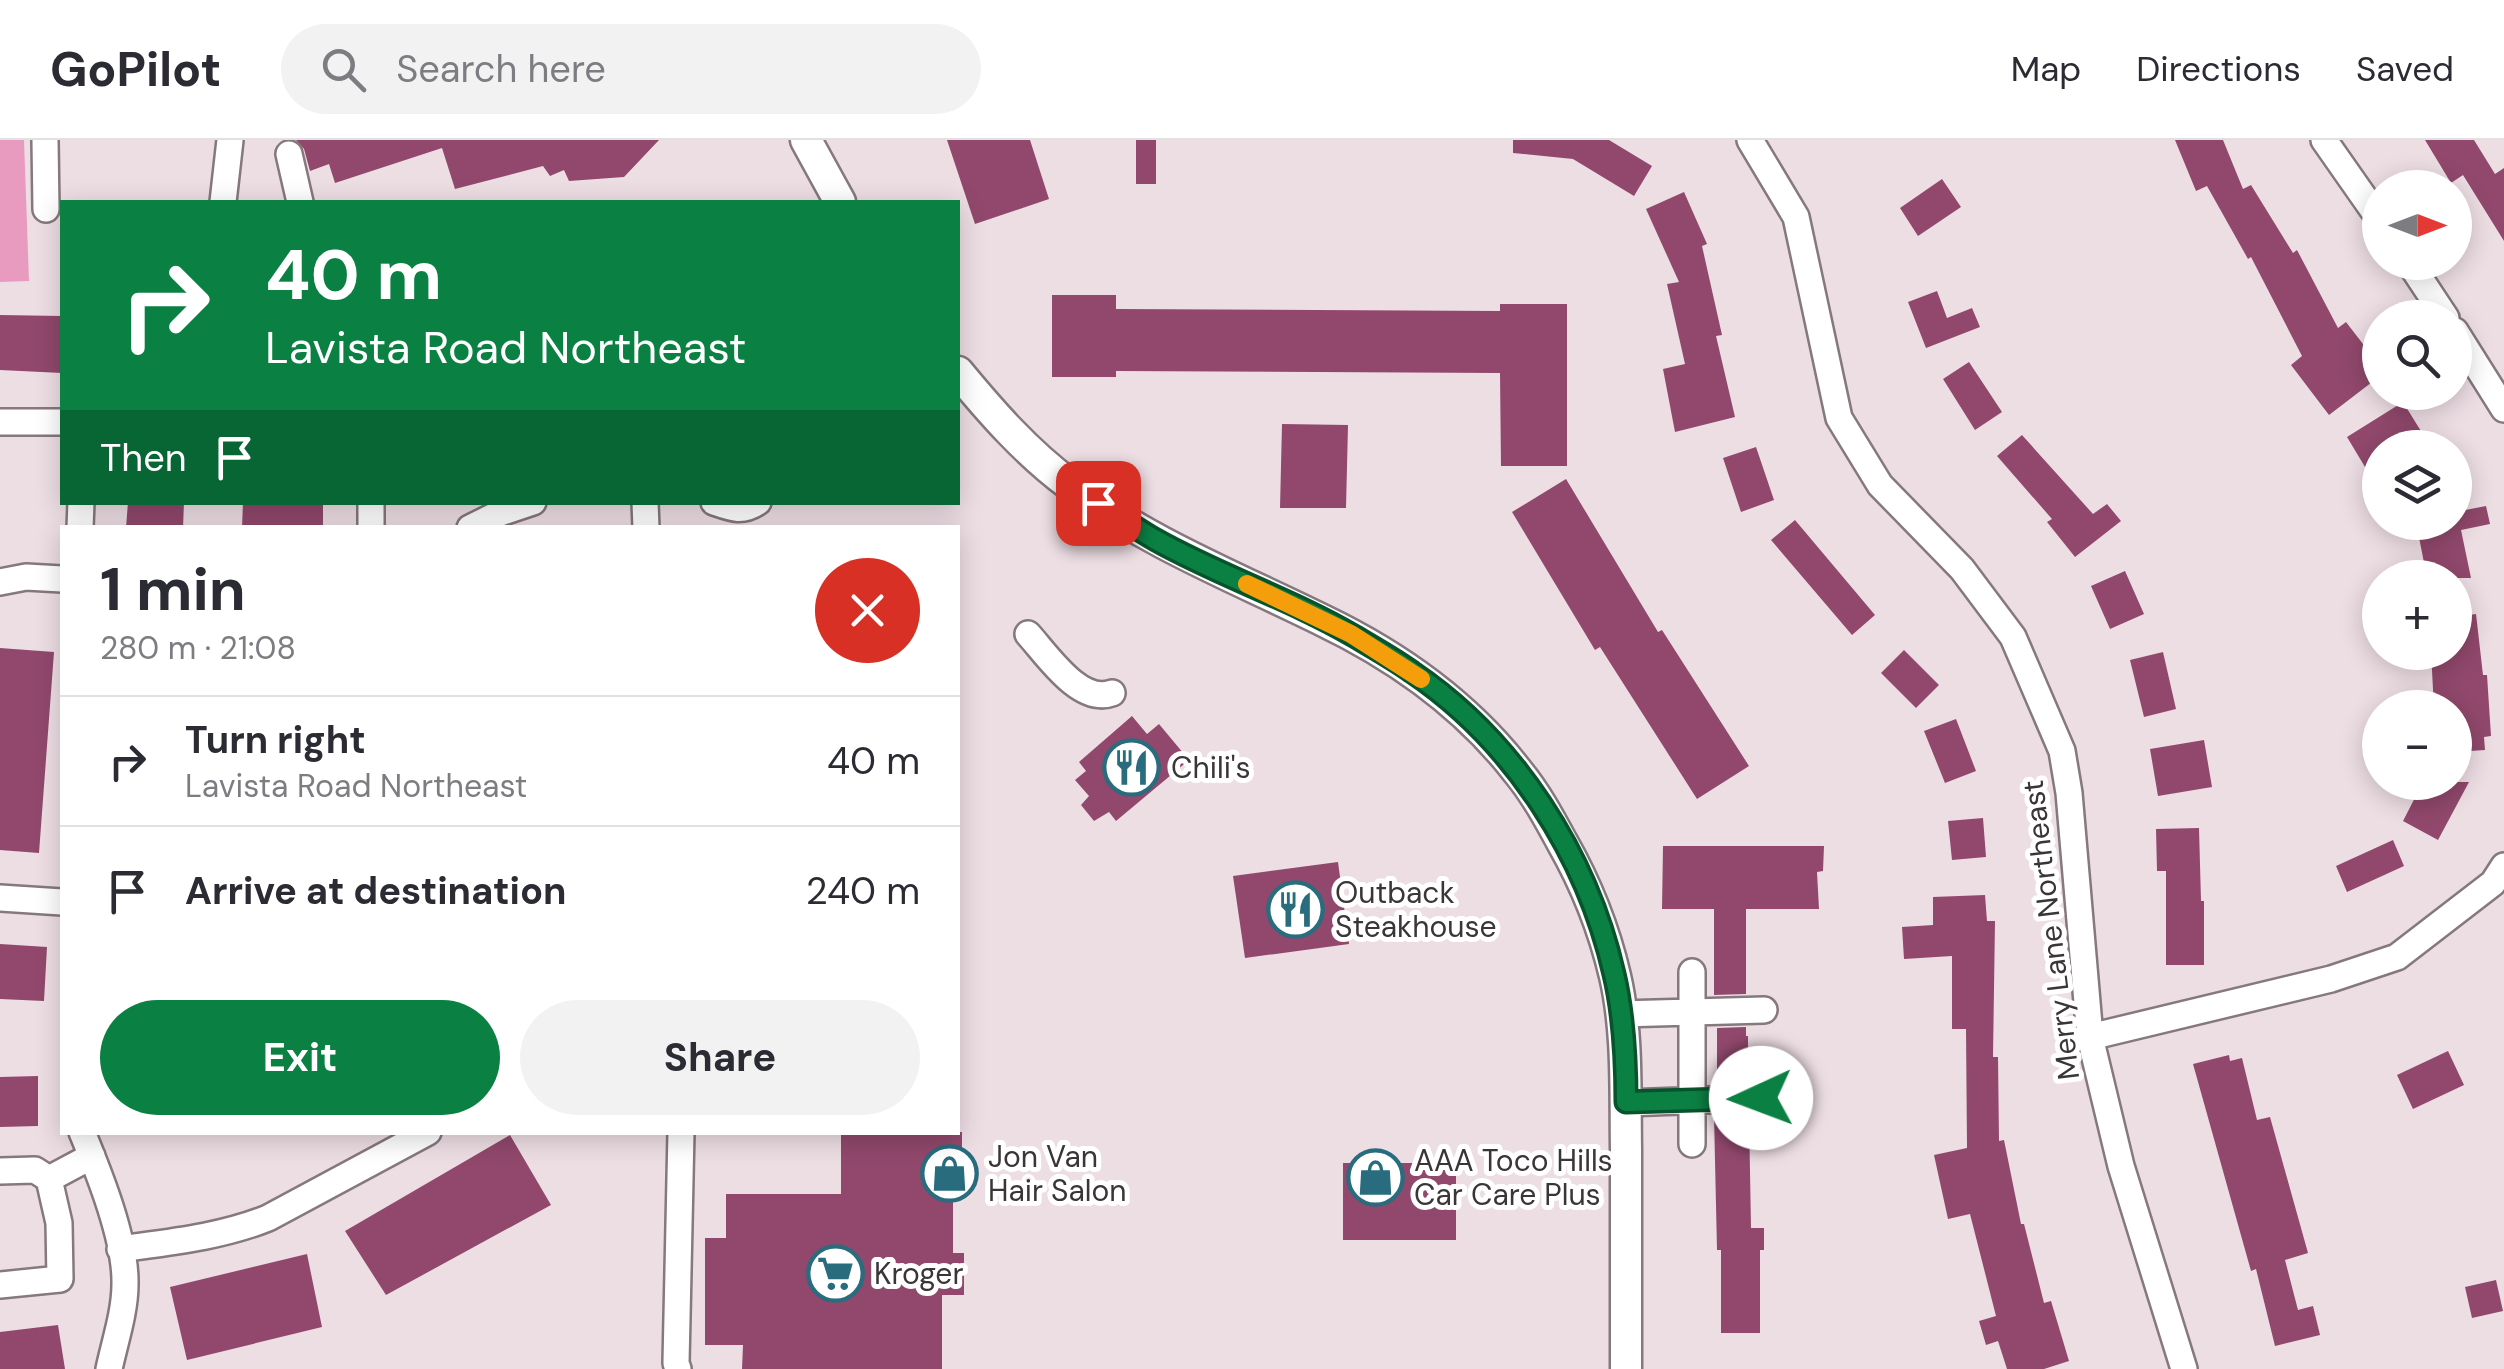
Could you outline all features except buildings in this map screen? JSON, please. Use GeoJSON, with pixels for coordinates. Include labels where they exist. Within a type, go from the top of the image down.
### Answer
{"type":"FeatureCollection","features":[{"type":"Feature","properties":{"kind":"main road"},"geometry":{"type":"LineString","coordinates":[[806,140],[839,200]]}},
{"type":"Feature","properties":{"kind":"main road"},"geometry":{"type":"LineString","coordinates":[[960,374],[1003,426],[1069,484],[1157,541],[1351,634],[1414,672],[1495,744],[1539,801],[1579,873],[1600,922],[1615,976],[1626,1065],[1626,1369]]}},
{"type":"Feature","properties":{"kind":"street"},"geometry":{"type":"LineString","coordinates":[[44,140],[46,209]]}},
{"type":"Feature","properties":{"kind":"street"},"geometry":{"type":"LineString","coordinates":[[223,200],[230,140]]}},
{"type":"Feature","properties":{"kind":"street","name":"Merry Lane Northeast"},"geometry":{"type":"LineString","coordinates":[[1750,140],[1796,217],[1840,418],[1880,485],[1962,569],[2013,637],[2062,751],[2090,1037],[2120,1166],[2184,1369]]}},
{"type":"Feature","properties":{"kind":"street"},"geometry":{"type":"LineString","coordinates":[[2324,140],[2362,194]]}},
{"type":"Feature","properties":{"kind":"street"},"geometry":{"type":"LineString","coordinates":[[290,154],[300,200]]}},
{"type":"Feature","properties":{"kind":"street"},"geometry":{"type":"LineString","coordinates":[[2472,359],[2504,409]]}},
{"type":"Feature","properties":{"kind":"street"},"geometry":{"type":"LineString","coordinates":[[0,422],[60,422]]}},
{"type":"Feature","properties":{"kind":"street"},"geometry":{"type":"LineString","coordinates":[[476,525],[524,505]]}},
{"type":"Feature","properties":{"kind":"street"},"geometry":{"type":"LineString","coordinates":[[723,505],[738,510],[754,505]]}},
{"type":"Feature","properties":{"kind":"street"},"geometry":{"type":"LineString","coordinates":[[0,582],[26,576],[60,579]]}},
{"type":"Feature","properties":{"kind":"street"},"geometry":{"type":"LineString","coordinates":[[1028,634],[1060,671],[1081,688],[1103,697],[1112,693]]}},
{"type":"Feature","properties":{"kind":"street"},"geometry":{"type":"LineString","coordinates":[[2090,1037],[2331,979],[2397,957],[2493,883],[2504,866]]}},
{"type":"Feature","properties":{"kind":"street"},"geometry":{"type":"LineString","coordinates":[[0,898],[60,902]]}},
{"type":"Feature","properties":{"kind":"street"},"geometry":{"type":"LineString","coordinates":[[1692,972],[1692,1144]]}},
{"type":"Feature","properties":{"kind":"street"},"geometry":{"type":"LineString","coordinates":[[1620,1014],[1764,1010]]}},
{"type":"Feature","properties":{"kind":"street"},"geometry":{"type":"LineString","coordinates":[[1626,1102],[1761,1098]]}},
{"type":"Feature","properties":{"kind":"street"},"geometry":{"type":"LineString","coordinates":[[120,1250],[243,1228],[422,1135]]}},
{"type":"Feature","properties":{"kind":"street"},"geometry":{"type":"LineString","coordinates":[[678,1369],[681,1135]]}},
{"type":"Feature","properties":{"kind":"street"},"geometry":{"type":"LineString","coordinates":[[49,1179],[87,1144],[108,1200],[125,1272],[109,1369]]}},
{"type":"Feature","properties":{"kind":"street"},"geometry":{"type":"LineString","coordinates":[[0,1170],[35,1170],[49,1179],[59,1223],[60,1279],[0,1285]]}},
{"type":"Feature","properties":{"kind":"shaded area"},"geometry":{"type":"Polygon","coordinates":[[[0,140],[24,140],[29,281],[0,282],[0,140]]]}},
{"type":"Feature","properties":{"kind":"slow traffic"},"geometry":{"type":"LineString","coordinates":[[1247,584],[1351,634],[1421,679]]}},
{"type":"Feature","properties":{"kind":"place","name":"Chili's"},"geometry":{"type":"Point","coordinates":[1132,768]}},
{"type":"Feature","properties":{"kind":"place","name":"Outback Steakhouse"},"geometry":{"type":"Point","coordinates":[1296,910]}},
{"type":"Feature","properties":{"kind":"place","name":"Jon Van Hair Salon"},"geometry":{"type":"Point","coordinates":[949,1174]}},
{"type":"Feature","properties":{"kind":"place","name":"AAA Toco Hills Car Care Plus"},"geometry":{"type":"Point","coordinates":[1375,1178]}},
{"type":"Feature","properties":{"kind":"place","name":"Kroger"},"geometry":{"type":"Point","coordinates":[835,1274]}},
{"type":"Feature","properties":{"kind":"route"},"geometry":{"type":"LineString","coordinates":[[1098,503],[1157,541],[1351,634],[1414,672],[1495,744],[1539,801],[1579,873],[1600,922],[1619,1002],[1626,1102],[1761,1098]]}}]}
